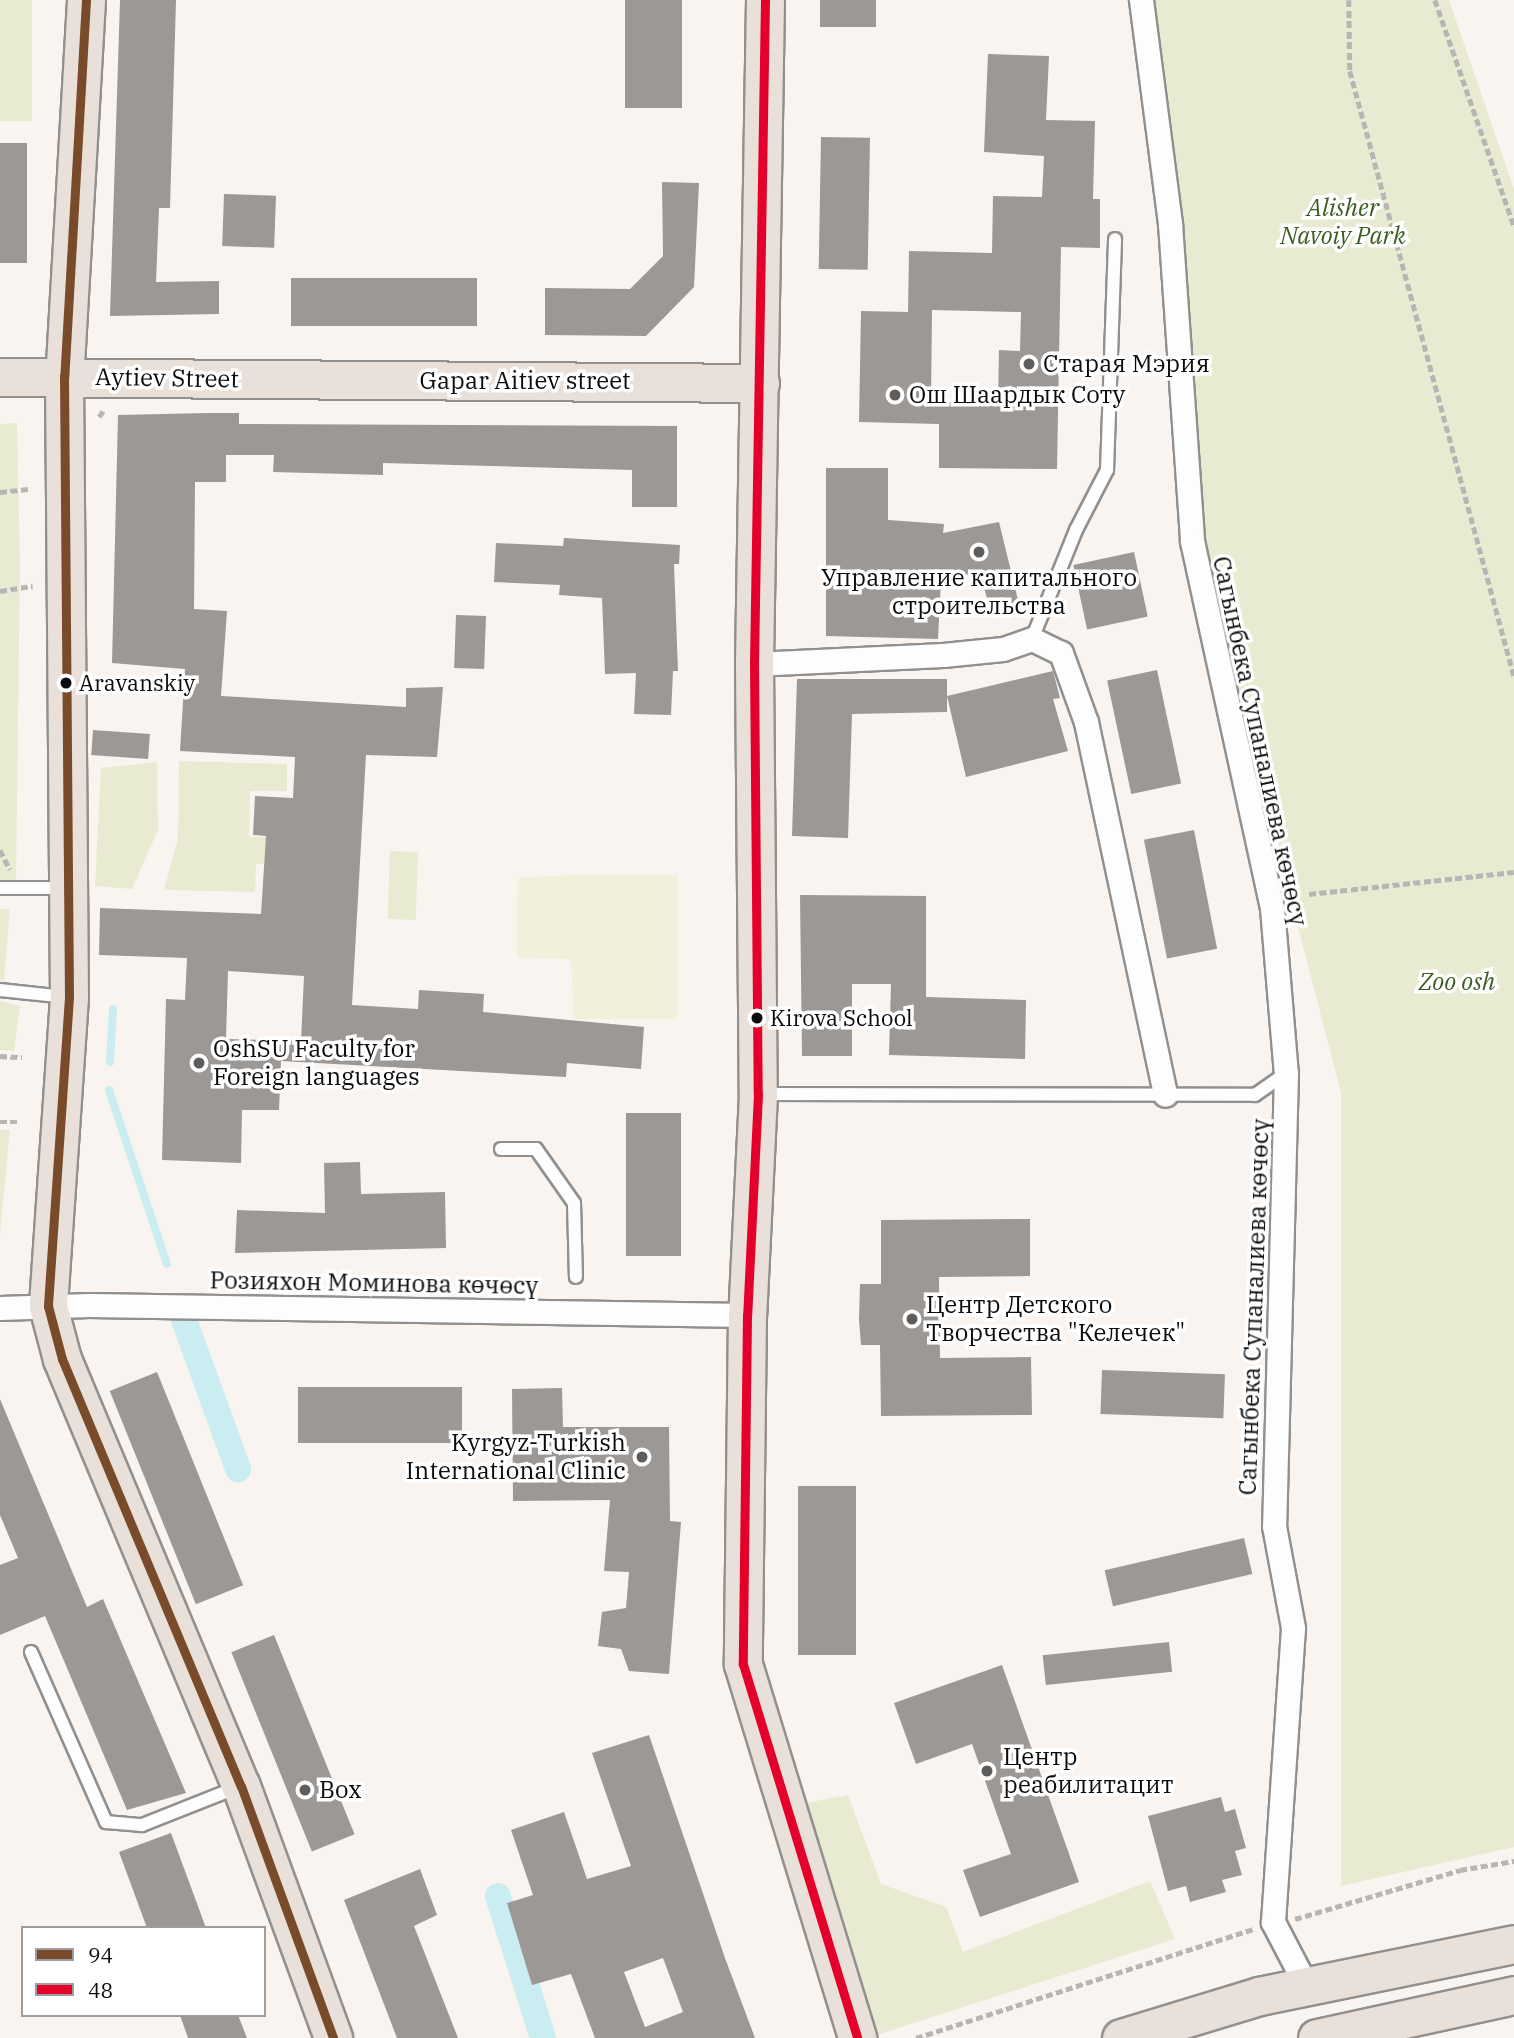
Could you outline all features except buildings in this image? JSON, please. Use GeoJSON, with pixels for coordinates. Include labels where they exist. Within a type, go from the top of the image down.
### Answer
{"type":"FeatureCollection","features":[{"type":"Feature","properties":{"kind":"main road"},"geometry":{"type":"LineString","coordinates":[[86,0],[64,376],[65,888],[69,997],[48,1306],[62,1359],[241,1786],[333,2038]]}},
{"type":"Feature","properties":{"kind":"main road"},"geometry":{"type":"LineString","coordinates":[[765,0],[754,664],[758,1094],[747,1315],[743,1664],[857,2038]]}},
{"type":"Feature","properties":{"kind":"main road","name":"Aytiev Street"},"geometry":{"type":"LineString","coordinates":[[0,377],[64,376]]}},
{"type":"Feature","properties":{"kind":"main road","name":"Gapar Aitiev street"},"geometry":{"type":"LineString","coordinates":[[64,376],[760,383]]}},
{"type":"Feature","properties":{"kind":"main road"},"geometry":{"type":"LineString","coordinates":[[1121,2038],[1307,1987],[1514,1944]]}},
{"type":"Feature","properties":{"kind":"main road"},"geometry":{"type":"LineString","coordinates":[[1317,2038],[1514,1995]]}},
{"type":"Feature","properties":{"kind":"street","name":"Сагынбека Супаналиева көчөсү"},"geometry":{"type":"LineString","coordinates":[[1141,0],[1171,237],[1192,541],[1272,908],[1286,1073],[1274,1527],[1293,1628],[1272,1922]]}},
{"type":"Feature","properties":{"kind":"street"},"geometry":{"type":"LineString","coordinates":[[754,664],[1003,649],[1032,639],[1061,653],[1086,722],[1165,1095]]}},
{"type":"Feature","properties":{"kind":"street","name":"Розияхон Моминова көчөсү"},"geometry":{"type":"LineString","coordinates":[[0,1308],[48,1306],[747,1315]]}},
{"type":"Feature","properties":{"kind":"street"},"geometry":{"type":"LineString","coordinates":[[1272,1922],[1307,1987]]}},
{"type":"Feature","properties":{"kind":"lane"},"geometry":{"type":"LineString","coordinates":[[1032,639],[1076,530],[1107,470],[1115,239]]}},
{"type":"Feature","properties":{"kind":"lane"},"geometry":{"type":"LineString","coordinates":[[0,888],[65,888]]}},
{"type":"Feature","properties":{"kind":"lane"},"geometry":{"type":"LineString","coordinates":[[0,990],[69,997]]}},
{"type":"Feature","properties":{"kind":"lane"},"geometry":{"type":"LineString","coordinates":[[758,1094],[1255,1095],[1286,1073]]}},
{"type":"Feature","properties":{"kind":"lane"},"geometry":{"type":"LineString","coordinates":[[500,1149],[536,1149],[574,1203],[576,1276]]}},
{"type":"Feature","properties":{"kind":"lane"},"geometry":{"type":"LineString","coordinates":[[32,1652],[106,1822],[142,1825],[241,1786]]}},
{"type":"Feature","properties":{"kind":"path"},"geometry":{"type":"LineString","coordinates":[[1349,0],[1350,71],[1514,676]]}},
{"type":"Feature","properties":{"kind":"path"},"geometry":{"type":"LineString","coordinates":[[1434,0],[1514,226]]}},
{"type":"Feature","properties":{"kind":"path"},"geometry":{"type":"LineString","coordinates":[[0,492],[28,489]]}},
{"type":"Feature","properties":{"kind":"path"},"geometry":{"type":"LineString","coordinates":[[0,591],[33,586]]}},
{"type":"Feature","properties":{"kind":"path"},"geometry":{"type":"LineString","coordinates":[[0,850],[7,869],[16,870]]}},
{"type":"Feature","properties":{"kind":"path"},"geometry":{"type":"LineString","coordinates":[[1309,894],[1514,872]]}},
{"type":"Feature","properties":{"kind":"path"},"geometry":{"type":"LineString","coordinates":[[0,1056],[22,1057]]}},
{"type":"Feature","properties":{"kind":"path"},"geometry":{"type":"LineString","coordinates":[[0,1122],[20,1122]]}},
{"type":"Feature","properties":{"kind":"path"},"geometry":{"type":"LineString","coordinates":[[916,2038],[1272,1922],[1326,1913],[1460,1870],[1514,1861]]}},
{"type":"Feature","properties":{"kind":"green space"},"geometry":{"type":"Polygon","coordinates":[[[0,0],[32,0],[32,121],[0,121],[0,0]]]}},
{"type":"Feature","properties":{"kind":"green space","name":"Alisher Navoiy Park"},"geometry":{"type":"Polygon","coordinates":[[[1156,0],[1449,0],[1514,189],[1514,1847],[1341,1886],[1341,1093],[1200,548],[1155,53],[1156,0]]]}},
{"type":"Feature","properties":{"kind":"green space"},"geometry":{"type":"Polygon","coordinates":[[[17,423],[20,564],[16,881],[0,881],[0,424],[17,423]]]}},
{"type":"Feature","properties":{"kind":"green space"},"geometry":{"type":"Polygon","coordinates":[[[179,761],[287,764],[287,791],[250,791],[249,837],[284,837],[283,864],[256,864],[255,892],[164,890],[178,839],[179,761]]]}},
{"type":"Feature","properties":{"kind":"green space"},"geometry":{"type":"Polygon","coordinates":[[[157,762],[158,830],[132,889],[95,886],[101,768],[157,762]]]}},
{"type":"Feature","properties":{"kind":"green space"},"geometry":{"type":"Polygon","coordinates":[[[390,851],[418,852],[416,920],[388,919],[390,851]]]}},
{"type":"Feature","properties":{"kind":"green space"},"geometry":{"type":"Polygon","coordinates":[[[677,875],[677,1019],[574,1019],[571,959],[517,958],[518,878],[677,875]]]}},
{"type":"Feature","properties":{"kind":"green space"},"geometry":{"type":"Polygon","coordinates":[[[0,909],[10,909],[4,980],[0,980],[0,909]]]}},
{"type":"Feature","properties":{"kind":"green space"},"geometry":{"type":"Polygon","coordinates":[[[0,1001],[20,1006],[14,1051],[0,1050],[0,1001]]]}},
{"type":"Feature","properties":{"kind":"green space"},"geometry":{"type":"Polygon","coordinates":[[[0,1130],[10,1130],[0,1234],[0,1130]]]}},
{"type":"Feature","properties":{"kind":"green space"},"geometry":{"type":"Polygon","coordinates":[[[848,1795],[881,1884],[946,1907],[963,1952],[1150,1881],[1175,1939],[870,2037],[806,1803],[848,1795]]]}},
{"type":"Feature","properties":{"kind":"waterway"},"geometry":{"type":"LineString","coordinates":[[110,1062],[113,1009]]}},
{"type":"Feature","properties":{"kind":"waterway"},"geometry":{"type":"LineString","coordinates":[[109,1090],[167,1264]]}},
{"type":"Feature","properties":{"kind":"waterway"},"geometry":{"type":"LineString","coordinates":[[183,1317],[238,1469]]}},
{"type":"Feature","properties":{"kind":"waterway"},"geometry":{"type":"LineString","coordinates":[[498,1896],[543,2038]]}},
{"type":"Feature","properties":{"kind":"transit line","name":"94"},"geometry":{"type":"LineString","coordinates":[[86,0],[64,376],[69,997],[48,1306],[62,1359],[241,1786],[333,2038]]}},
{"type":"Feature","properties":{"kind":"transit line","name":"48"},"geometry":{"type":"LineString","coordinates":[[765,0],[754,664],[758,1094],[747,1315],[743,1664],[857,2038]]}},
{"type":"Feature","properties":{"kind":"place","name":"Старая Мэрия"},"geometry":{"type":"Point","coordinates":[1029,364]}},
{"type":"Feature","properties":{"kind":"place","name":"Ош Шаардык Соту"},"geometry":{"type":"Point","coordinates":[895,395]}},
{"type":"Feature","properties":{"kind":"place","name":"Управление капитального строительства"},"geometry":{"type":"Point","coordinates":[979,552]}},
{"type":"Feature","properties":{"kind":"place","name":"Aravanskiy"},"geometry":{"type":"Point","coordinates":[66,683]}},
{"type":"Feature","properties":{"kind":"place","name":"Kirova School"},"geometry":{"type":"Point","coordinates":[757,1018]}},
{"type":"Feature","properties":{"kind":"place","name":"OshSU Faculty for Foreign languages"},"geometry":{"type":"Point","coordinates":[199,1063]}},
{"type":"Feature","properties":{"kind":"place","name":"Центр Детского Творчества \"Келечек\""},"geometry":{"type":"Point","coordinates":[912,1319]}},
{"type":"Feature","properties":{"kind":"place","name":"Kyrgyz-Turkish International Clinic"},"geometry":{"type":"Point","coordinates":[642,1457]}},
{"type":"Feature","properties":{"kind":"place","name":"Центр реабилитацит"},"geometry":{"type":"Point","coordinates":[987,1771]}},
{"type":"Feature","properties":{"kind":"place","name":"Box"},"geometry":{"type":"Point","coordinates":[305,1790]}},
{"type":"Feature","properties":{"kind":"park label","name":"Zoo osh"},"geometry":{"type":"Point","coordinates":[1457,982]}}]}
